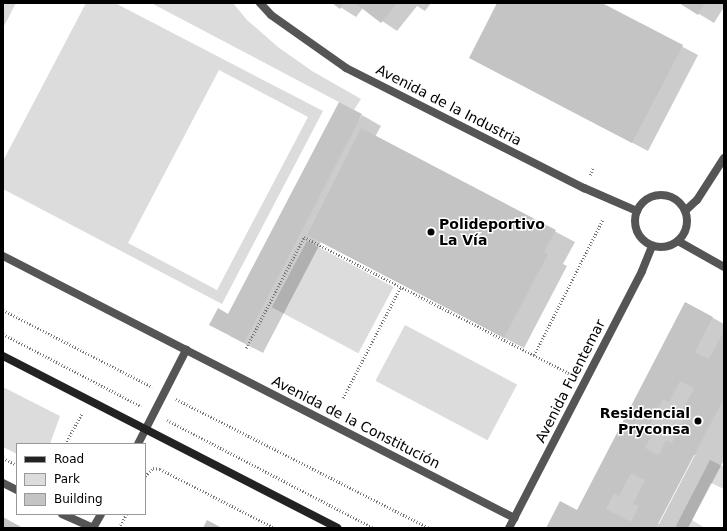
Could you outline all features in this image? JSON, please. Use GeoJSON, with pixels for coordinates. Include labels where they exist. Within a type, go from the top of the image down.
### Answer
{"type":"FeatureCollection","features":[{"type":"Feature","properties":{"kind":"street","name":"Avenida de la Industria"},"geometry":{"type":"LineString","coordinates":[[260,3],[271,15],[346,68],[584,188],[637,211]]}},
{"type":"Feature","properties":{"kind":"street"},"geometry":{"type":"LineString","coordinates":[[685,211],[697,200],[724,158]]}},
{"type":"Feature","properties":{"kind":"street"},"geometry":{"type":"LineString","coordinates":[[665,196],[680,204],[685,211],[687,227],[678,241],[665,247],[652,246],[639,235],[635,219],[637,211],[649,198],[665,196]]}},
{"type":"Feature","properties":{"kind":"street"},"geometry":{"type":"LineString","coordinates":[[678,241],[724,266]]}},
{"type":"Feature","properties":{"kind":"street","name":"Avenida Fuentemar"},"geometry":{"type":"LineString","coordinates":[[509,528],[642,271],[652,246]]}},
{"type":"Feature","properties":{"kind":"street","name":"Avenida de la Constitución"},"geometry":{"type":"LineString","coordinates":[[3,256],[514,518]]}},
{"type":"Feature","properties":{"kind":"street"},"geometry":{"type":"LineString","coordinates":[[139,443],[186,350]]}},
{"type":"Feature","properties":{"kind":"street"},"geometry":{"type":"LineString","coordinates":[[3,356],[336,527]]}},
{"type":"Feature","properties":{"kind":"street"},"geometry":{"type":"LineString","coordinates":[[3,483],[16,490]]}},
{"type":"Feature","properties":{"kind":"street"},"geometry":{"type":"LineString","coordinates":[[64,515],[93,528],[100,515]]}},
{"type":"Feature","properties":{"kind":"path"},"geometry":{"type":"LineString","coordinates":[[534,355],[602,219]]}},
{"type":"Feature","properties":{"kind":"path"},"geometry":{"type":"LineString","coordinates":[[246,348],[304,237],[400,288],[569,374]]}},
{"type":"Feature","properties":{"kind":"path"},"geometry":{"type":"LineString","coordinates":[[343,398],[400,288]]}},
{"type":"Feature","properties":{"kind":"path"},"geometry":{"type":"LineString","coordinates":[[3,310],[429,528]]}},
{"type":"Feature","properties":{"kind":"path"},"geometry":{"type":"LineString","coordinates":[[3,334],[374,528]]}},
{"type":"Feature","properties":{"kind":"path"},"geometry":{"type":"LineString","coordinates":[[3,458],[16,464]]}},
{"type":"Feature","properties":{"kind":"path"},"geometry":{"type":"LineString","coordinates":[[146,475],[153,468],[160,469],[275,528]]}},
{"type":"Feature","properties":{"kind":"path"},"geometry":{"type":"LineString","coordinates":[[119,528],[126,515]]}},
{"type":"Feature","properties":{"kind":"green space"},"geometry":{"type":"Polygon","coordinates":[[[3,3],[16,3],[3,28],[3,3]]]}},
{"type":"Feature","properties":{"kind":"green space"},"geometry":{"type":"Polygon","coordinates":[[[86,3],[115,3],[323,111],[222,304],[3,189],[3,161],[86,3]],[[219,70],[128,243],[217,290],[308,117],[219,70]]]}},
{"type":"Feature","properties":{"kind":"green space"},"geometry":{"type":"Polygon","coordinates":[[[151,3],[233,3],[247,20],[278,47],[312,71],[361,99],[354,110],[151,3]]]}},
{"type":"Feature","properties":{"kind":"green space"},"geometry":{"type":"Polygon","coordinates":[[[307,241],[394,287],[358,353],[272,307],[307,241]]]}},
{"type":"Feature","properties":{"kind":"green space"},"geometry":{"type":"Polygon","coordinates":[[[405,325],[517,385],[488,440],[375,381],[405,325]]]}},
{"type":"Feature","properties":{"kind":"green space"},"geometry":{"type":"Polygon","coordinates":[[[3,387],[60,416],[50,443],[16,443],[16,454],[3,447],[3,387]]]}},
{"type":"Feature","properties":{"kind":"green space"},"geometry":{"type":"Polygon","coordinates":[[[710,460],[724,467],[724,489],[711,483],[692,520],[705,528],[680,528],[676,526],[710,460]]]}},
{"type":"Feature","properties":{"kind":"building"},"geometry":{"type":"Polygon","coordinates":[[[332,3],[344,3],[340,9],[332,3]]]}},
{"type":"Feature","properties":{"kind":"building"},"geometry":{"type":"Polygon","coordinates":[[[355,3],[397,3],[381,23],[355,3]]]}},
{"type":"Feature","properties":{"kind":"building"},"geometry":{"type":"Polygon","coordinates":[[[497,3],[602,3],[683,45],[632,143],[469,58],[497,3]]]}},
{"type":"Feature","properties":{"kind":"building"},"geometry":{"type":"Polygon","coordinates":[[[679,3],[705,3],[698,15],[679,3]]]}},
{"type":"Feature","properties":{"kind":"building"},"geometry":{"type":"Polygon","coordinates":[[[339,102],[362,114],[244,343],[209,325],[218,308],[228,314],[339,102]]]}},
{"type":"Feature","properties":{"kind":"building","name":"Polideportivo La Vía"},"geometry":{"type":"Polygon","coordinates":[[[361,128],[556,230],[544,252],[548,254],[504,338],[307,235],[361,128]]]}},
{"type":"Feature","properties":{"kind":"building","name":"Residencial Pryconsa"},"geometry":{"type":"Polygon","coordinates":[[[685,302],[713,317],[695,352],[709,359],[724,331],[724,398],[656,528],[546,528],[560,501],[577,510],[685,302]],[[680,381],[669,402],[663,399],[647,430],[653,433],[645,448],[659,455],[666,440],[672,443],[688,412],[683,409],[694,388],[680,381]],[[631,473],[619,496],[614,493],[606,509],[631,522],[639,506],[633,504],[645,480],[631,473]]]}},
{"type":"Feature","properties":{"kind":"building"},"geometry":{"type":"Polygon","coordinates":[[[3,517],[23,528],[3,528],[3,517]]]}},
{"type":"Feature","properties":{"kind":"building"},"geometry":{"type":"Polygon","coordinates":[[[207,520],[222,528],[203,528],[207,520]]]}},
{"type":"Feature","properties":{"kind":"place","name":"Polideportivo La Vía"},"geometry":{"type":"Point","coordinates":[431,232]}},
{"type":"Feature","properties":{"kind":"place","name":"Residencial Pryconsa"},"geometry":{"type":"Point","coordinates":[698,421]}}]}
